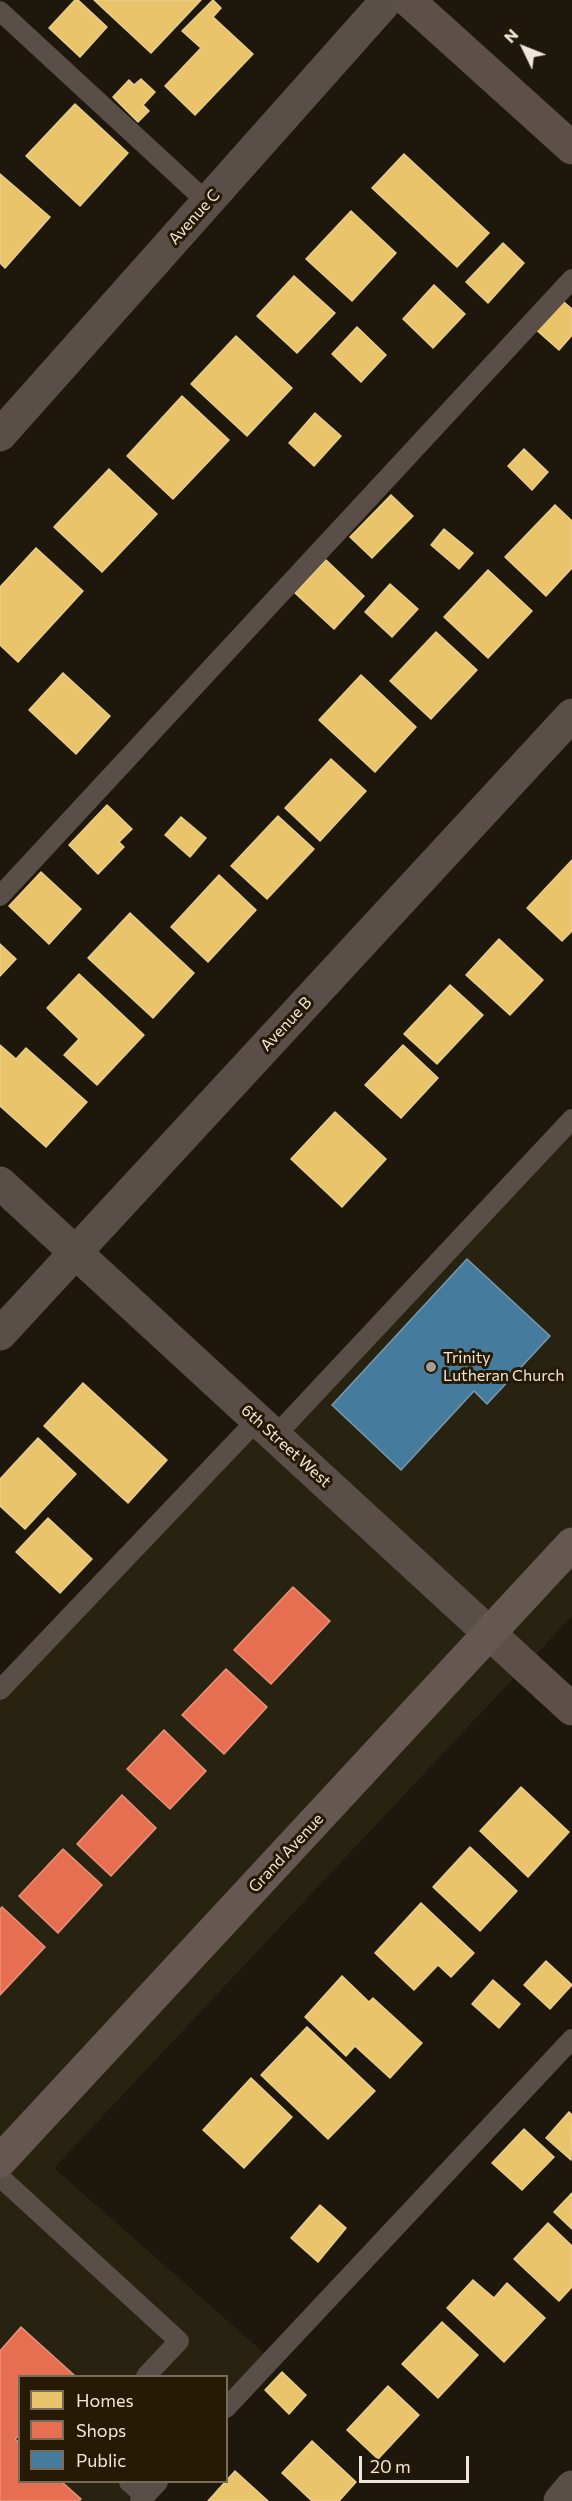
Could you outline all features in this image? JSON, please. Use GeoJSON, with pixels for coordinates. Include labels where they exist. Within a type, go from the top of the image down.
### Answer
{"type":"FeatureCollection","features":[{"type":"Feature","properties":{"kind":"main road","name":"Grand Avenue"},"geometry":{"type":"LineString","coordinates":[[0,2161],[572,1544]]}},
{"type":"Feature","properties":{"kind":"street","name":"Avenue C"},"geometry":{"type":"LineString","coordinates":[[0,435],[387,0]]}},
{"type":"Feature","properties":{"kind":"street"},"geometry":{"type":"LineString","coordinates":[[408,0],[572,148]]}},
{"type":"Feature","properties":{"kind":"street","name":"Avenue B"},"geometry":{"type":"LineString","coordinates":[[0,1334],[572,715]]}},
{"type":"Feature","properties":{"kind":"street","name":"6th Street West"},"geometry":{"type":"LineString","coordinates":[[0,1183],[572,1709]]}},
{"type":"Feature","properties":{"kind":"street"},"geometry":{"type":"LineString","coordinates":[[560,2501],[572,2487]]}},
{"type":"Feature","properties":{"kind":"lane"},"geometry":{"type":"LineString","coordinates":[[0,11],[207,202]]}},
{"type":"Feature","properties":{"kind":"lane"},"geometry":{"type":"LineString","coordinates":[[0,896],[572,279]]}},
{"type":"Feature","properties":{"kind":"lane"},"geometry":{"type":"LineString","coordinates":[[0,1690],[266,1428],[572,1119]]}},
{"type":"Feature","properties":{"kind":"lane"},"geometry":{"type":"LineString","coordinates":[[228,2407],[572,2038]]}},
{"type":"Feature","properties":{"kind":"lane"},"geometry":{"type":"LineString","coordinates":[[0,2177],[179,2341],[147,2375]]}},
{"type":"Feature","properties":{"kind":"lane"},"geometry":{"type":"LineString","coordinates":[[130,2483],[142,2499],[156,2483]]}},
{"type":"Feature","properties":{"kind":"shaded area"},"geometry":{"type":"Polygon","coordinates":[[[572,1119],[572,1616],[54,2168],[272,2360],[228,2408],[228,2375],[18,2375],[18,2483],[158,2483],[140,2501],[0,2501],[0,1690],[257,1420],[274,1435],[572,1119]]]}},
{"type":"Feature","properties":{"kind":"building: Homes"},"geometry":{"type":"Polygon","coordinates":[[[75,0],[78,0],[107,27],[80,57],[49,28],[75,0]]]}},
{"type":"Feature","properties":{"kind":"building: Homes"},"geometry":{"type":"Polygon","coordinates":[[[94,0],[201,0],[151,53],[94,0]]]}},
{"type":"Feature","properties":{"kind":"building: Homes"},"geometry":{"type":"Polygon","coordinates":[[[213,0],[221,8],[213,17],[253,54],[195,115],[165,86],[201,48],[182,31],[213,0]]]}},
{"type":"Feature","properties":{"kind":"building: Homes"},"geometry":{"type":"Polygon","coordinates":[[[141,79],[155,92],[143,105],[149,111],[138,122],[113,97],[129,80],[134,85],[141,79]]]}},
{"type":"Feature","properties":{"kind":"building: Homes"},"geometry":{"type":"Polygon","coordinates":[[[75,104],[128,153],[80,206],[26,156],[75,104]]]}},
{"type":"Feature","properties":{"kind":"building: Homes"},"geometry":{"type":"Polygon","coordinates":[[[404,154],[489,233],[457,267],[372,188],[404,154]]]}},
{"type":"Feature","properties":{"kind":"building: Homes"},"geometry":{"type":"Polygon","coordinates":[[[0,174],[50,217],[5,268],[0,263],[0,174]]]}},
{"type":"Feature","properties":{"kind":"building: Homes"},"geometry":{"type":"Polygon","coordinates":[[[351,211],[396,253],[352,301],[306,259],[351,211]]]}},
{"type":"Feature","properties":{"kind":"building: Homes"},"geometry":{"type":"Polygon","coordinates":[[[503,243],[524,263],[488,303],[466,282],[503,243]]]}},
{"type":"Feature","properties":{"kind":"building: Homes"},"geometry":{"type":"Polygon","coordinates":[[[294,276],[335,313],[297,353],[257,316],[294,276]]]}},
{"type":"Feature","properties":{"kind":"building: Homes"},"geometry":{"type":"Polygon","coordinates":[[[434,285],[465,314],[433,348],[403,319],[434,285]]]}},
{"type":"Feature","properties":{"kind":"building: Homes"},"geometry":{"type":"Polygon","coordinates":[[[559,298],[572,309],[572,335],[559,350],[533,327],[559,298]]]}},
{"type":"Feature","properties":{"kind":"building: Homes"},"geometry":{"type":"Polygon","coordinates":[[[357,327],[386,355],[361,382],[332,354],[357,327]]]}},
{"type":"Feature","properties":{"kind":"building: Homes"},"geometry":{"type":"Polygon","coordinates":[[[236,336],[292,388],[247,436],[191,384],[236,336]]]}},
{"type":"Feature","properties":{"kind":"building: Homes"},"geometry":{"type":"Polygon","coordinates":[[[182,396],[229,440],[173,499],[127,456],[182,396]]]}},
{"type":"Feature","properties":{"kind":"building: Homes"},"geometry":{"type":"Polygon","coordinates":[[[315,413],[341,436],[314,466],[289,443],[315,413]]]}},
{"type":"Feature","properties":{"kind":"building: Homes"},"geometry":{"type":"Polygon","coordinates":[[[524,449],[548,472],[532,490],[508,466],[524,449]]]}},
{"type":"Feature","properties":{"kind":"building: Homes"},"geometry":{"type":"Polygon","coordinates":[[[109,469],[157,514],[102,572],[54,527],[109,469]]]}},
{"type":"Feature","properties":{"kind":"building: Homes"},"geometry":{"type":"Polygon","coordinates":[[[391,495],[413,516],[372,558],[350,537],[391,495]]]}},
{"type":"Feature","properties":{"kind":"building: Homes"},"geometry":{"type":"Polygon","coordinates":[[[555,505],[572,521],[572,568],[546,596],[505,557],[555,505]]]}},
{"type":"Feature","properties":{"kind":"building: Homes"},"geometry":{"type":"Polygon","coordinates":[[[444,529],[473,553],[459,569],[431,545],[444,529]]]}},
{"type":"Feature","properties":{"kind":"building: Homes"},"geometry":{"type":"Polygon","coordinates":[[[36,548],[83,591],[18,662],[0,645],[0,587],[36,548]]]}},
{"type":"Feature","properties":{"kind":"building: Homes"},"geometry":{"type":"Polygon","coordinates":[[[326,560],[364,596],[334,629],[295,593],[326,560]]]}},
{"type":"Feature","properties":{"kind":"building: Homes"},"geometry":{"type":"Polygon","coordinates":[[[488,570],[532,611],[488,658],[444,617],[488,570]]]}},
{"type":"Feature","properties":{"kind":"building: Homes"},"geometry":{"type":"Polygon","coordinates":[[[390,584],[418,609],[392,637],[365,612],[390,584]]]}},
{"type":"Feature","properties":{"kind":"building: Homes"},"geometry":{"type":"Polygon","coordinates":[[[436,632],[477,670],[431,719],[390,681],[436,632]]]}},
{"type":"Feature","properties":{"kind":"building: Homes"},"geometry":{"type":"Polygon","coordinates":[[[63,673],[110,716],[76,754],[29,710],[63,673]]]}},
{"type":"Feature","properties":{"kind":"building: Homes"},"geometry":{"type":"Polygon","coordinates":[[[361,675],[416,727],[375,772],[319,720],[361,675]]]}},
{"type":"Feature","properties":{"kind":"building: Homes"},"geometry":{"type":"Polygon","coordinates":[[[331,759],[366,791],[320,841],[285,808],[331,759]]]}},
{"type":"Feature","properties":{"kind":"building: Homes"},"geometry":{"type":"Polygon","coordinates":[[[107,805],[132,829],[119,842],[124,847],[98,874],[69,845],[107,805]]]}},
{"type":"Feature","properties":{"kind":"building: Homes"},"geometry":{"type":"Polygon","coordinates":[[[278,816],[314,849],[267,899],[231,866],[278,816]]]}},
{"type":"Feature","properties":{"kind":"building: Homes"},"geometry":{"type":"Polygon","coordinates":[[[181,817],[206,838],[190,857],[165,835],[181,817]]]}},
{"type":"Feature","properties":{"kind":"building: Homes"},"geometry":{"type":"Polygon","coordinates":[[[572,860],[572,931],[562,941],[527,908],[572,860]]]}},
{"type":"Feature","properties":{"kind":"building: Homes"},"geometry":{"type":"Polygon","coordinates":[[[41,872],[81,909],[49,944],[9,906],[41,872]]]}},
{"type":"Feature","properties":{"kind":"building: Homes"},"geometry":{"type":"Polygon","coordinates":[[[219,875],[256,910],[208,962],[171,927],[219,875]]]}},
{"type":"Feature","properties":{"kind":"building: Homes"},"geometry":{"type":"Polygon","coordinates":[[[130,913],[194,973],[153,1018],[88,958],[130,913]]]}},
{"type":"Feature","properties":{"kind":"building: Homes"},"geometry":{"type":"Polygon","coordinates":[[[499,939],[543,980],[510,1015],[466,975],[499,939]]]}},
{"type":"Feature","properties":{"kind":"building: Homes"},"geometry":{"type":"Polygon","coordinates":[[[0,944],[16,959],[0,976],[0,944]]]}},
{"type":"Feature","properties":{"kind":"building: Homes"},"geometry":{"type":"Polygon","coordinates":[[[79,974],[144,1035],[97,1085],[64,1055],[79,1039],[47,1008],[79,974]]]}},
{"type":"Feature","properties":{"kind":"building: Homes"},"geometry":{"type":"Polygon","coordinates":[[[450,985],[483,1015],[437,1064],[404,1034],[450,985]]]}},
{"type":"Feature","properties":{"kind":"building: Homes"},"geometry":{"type":"Polygon","coordinates":[[[0,1045],[16,1059],[26,1048],[87,1102],[46,1147],[0,1106],[0,1045]]]}},
{"type":"Feature","properties":{"kind":"building: Homes"},"geometry":{"type":"Polygon","coordinates":[[[403,1045],[438,1078],[401,1118],[365,1085],[403,1045]]]}},
{"type":"Feature","properties":{"kind":"building: Homes"},"geometry":{"type":"Polygon","coordinates":[[[335,1112],[386,1159],[342,1207],[291,1159],[335,1112]]]}},
{"type":"Feature","properties":{"kind":"building: Homes"},"geometry":{"type":"Polygon","coordinates":[[[83,1383],[167,1460],[128,1503],[44,1426],[83,1383]]]}},
{"type":"Feature","properties":{"kind":"building: Homes"},"geometry":{"type":"Polygon","coordinates":[[[38,1438],[76,1474],[25,1529],[0,1506],[0,1479],[38,1438]]]}},
{"type":"Feature","properties":{"kind":"building: Homes"},"geometry":{"type":"Polygon","coordinates":[[[48,1518],[92,1559],[60,1593],[16,1552],[48,1518]]]}},
{"type":"Feature","properties":{"kind":"building: Homes"},"geometry":{"type":"Polygon","coordinates":[[[521,1787],[569,1832],[528,1877],[480,1831],[521,1787]]]}},
{"type":"Feature","properties":{"kind":"building: Homes"},"geometry":{"type":"Polygon","coordinates":[[[470,1847],[517,1891],[480,1931],[433,1887],[470,1847]]]}},
{"type":"Feature","properties":{"kind":"building: Homes"},"geometry":{"type":"Polygon","coordinates":[[[421,1903],[474,1953],[451,1977],[438,1965],[414,1990],[375,1953],[421,1903]]]}},
{"type":"Feature","properties":{"kind":"building: Homes"},"geometry":{"type":"Polygon","coordinates":[[[546,1961],[572,1985],[550,2009],[524,1985],[546,1961]]]}},
{"type":"Feature","properties":{"kind":"building: Homes"},"geometry":{"type":"Polygon","coordinates":[[[342,1976],[369,2002],[373,1998],[422,2043],[390,2078],[355,2046],[346,2056],[305,2017],[342,1976]]]}},
{"type":"Feature","properties":{"kind":"building: Homes"},"geometry":{"type":"Polygon","coordinates":[[[493,1980],[520,2004],[499,2028],[472,2004],[493,1980]]]}},
{"type":"Feature","properties":{"kind":"building: Homes"},"geometry":{"type":"Polygon","coordinates":[[[307,2027],[375,2091],[328,2139],[261,2075],[307,2027]]]}},
{"type":"Feature","properties":{"kind":"building: Homes"},"geometry":{"type":"Polygon","coordinates":[[[251,2078],[292,2117],[244,2168],[203,2130],[251,2078]]]}},
{"type":"Feature","properties":{"kind":"building: Homes"},"geometry":{"type":"Polygon","coordinates":[[[569,2112],[572,2115],[571,2160],[546,2138],[569,2112]]]}},
{"type":"Feature","properties":{"kind":"building: Homes"},"geometry":{"type":"Polygon","coordinates":[[[524,2129],[554,2157],[522,2190],[492,2163],[524,2129]]]}},
{"type":"Feature","properties":{"kind":"building: Homes"},"geometry":{"type":"Polygon","coordinates":[[[572,2193],[572,2229],[554,2212],[572,2193]]]}},
{"type":"Feature","properties":{"kind":"building: Homes"},"geometry":{"type":"Polygon","coordinates":[[[320,2205],[346,2228],[318,2262],[291,2238],[320,2205]]]}},
{"type":"Feature","properties":{"kind":"building: Homes"},"geometry":{"type":"Polygon","coordinates":[[[548,2223],[572,2246],[572,2287],[559,2301],[514,2259],[548,2223]]]}},
{"type":"Feature","properties":{"kind":"building: Homes"},"geometry":{"type":"Polygon","coordinates":[[[473,2280],[494,2298],[507,2283],[545,2318],[504,2362],[447,2308],[473,2280]]]}},
{"type":"Feature","properties":{"kind":"building: Homes"},"geometry":{"type":"Polygon","coordinates":[[[442,2322],[478,2355],[438,2398],[402,2364],[442,2322]]]}},
{"type":"Feature","properties":{"kind":"building: Homes"},"geometry":{"type":"Polygon","coordinates":[[[282,2372],[306,2395],[289,2414],[265,2390],[282,2372]]]}},
{"type":"Feature","properties":{"kind":"building: Homes"},"geometry":{"type":"Polygon","coordinates":[[[388,2386],[419,2415],[378,2459],[347,2430],[388,2386]]]}},
{"type":"Feature","properties":{"kind":"building: Homes"},"geometry":{"type":"Polygon","coordinates":[[[312,2441],[356,2482],[339,2501],[312,2501],[282,2473],[312,2441]]]}},
{"type":"Feature","properties":{"kind":"building: Homes"},"geometry":{"type":"Polygon","coordinates":[[[235,2471],[268,2501],[208,2501],[224,2483],[228,2483],[228,2479],[235,2471]]]}},
{"type":"Feature","properties":{"kind":"building: Shops"},"geometry":{"type":"Polygon","coordinates":[[[293,1587],[330,1621],[271,1684],[234,1650],[293,1587]]]}},
{"type":"Feature","properties":{"kind":"building: Shops"},"geometry":{"type":"Polygon","coordinates":[[[226,1669],[267,1707],[224,1754],[182,1715],[226,1669]]]}},
{"type":"Feature","properties":{"kind":"building: Shops"},"geometry":{"type":"Polygon","coordinates":[[[164,1730],[206,1771],[170,1809],[127,1769],[164,1730]]]}},
{"type":"Feature","properties":{"kind":"building: Shops"},"geometry":{"type":"Polygon","coordinates":[[[122,1795],[156,1828],[111,1876],[77,1844],[122,1795]]]}},
{"type":"Feature","properties":{"kind":"building: Shops"},"geometry":{"type":"Polygon","coordinates":[[[63,1849],[102,1885],[58,1933],[19,1896],[63,1849]]]}},
{"type":"Feature","properties":{"kind":"building: Shops"},"geometry":{"type":"Polygon","coordinates":[[[2,1907],[45,1947],[0,1995],[0,1909],[2,1907]]]}},
{"type":"Feature","properties":{"kind":"building: Shops"},"geometry":{"type":"Polygon","coordinates":[[[21,2327],[74,2375],[18,2375],[18,2437],[15,2439],[18,2441],[18,2483],[63,2483],[81,2499],[79,2501],[0,2501],[0,2351],[21,2327]]]}},
{"type":"Feature","properties":{"kind":"building: Public"},"geometry":{"type":"Polygon","coordinates":[[[467,1259],[550,1336],[487,1404],[474,1391],[401,1470],[332,1405],[467,1259]]]}},
{"type":"Feature","properties":{"kind":"place","name":"Trinity Lutheran Church"},"geometry":{"type":"Point","coordinates":[431,1367]}}]}
